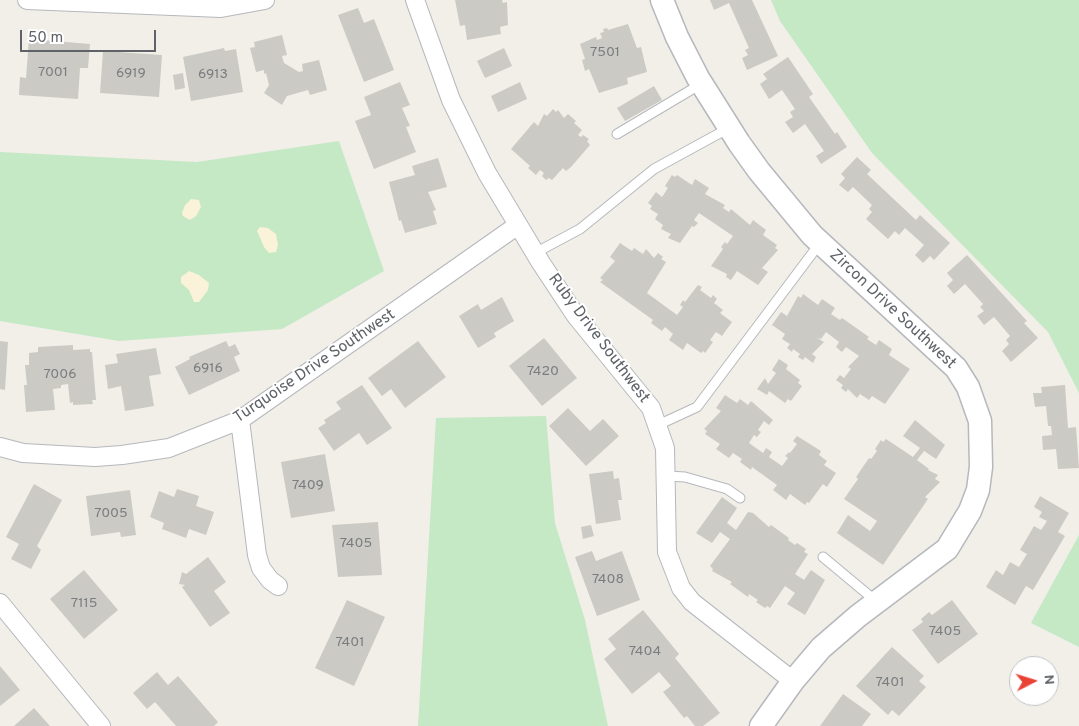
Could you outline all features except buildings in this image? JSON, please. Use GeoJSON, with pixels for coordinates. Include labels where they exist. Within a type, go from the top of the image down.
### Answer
{"type":"FeatureCollection","features":[{"type":"Feature","properties":{"kind":"street"},"geometry":{"type":"LineString","coordinates":[[27,0],[221,8],[265,0]]}},
{"type":"Feature","properties":{"kind":"street","name":"Ruby Drive Southwest"},"geometry":{"type":"LineString","coordinates":[[415,0],[452,100],[487,173],[534,253],[576,316],[651,408],[665,448],[667,552],[681,588],[692,602],[793,682]]}},
{"type":"Feature","properties":{"kind":"street","name":"Zircon Drive Southwest"},"geometry":{"type":"LineString","coordinates":[[662,0],[677,37],[702,84],[729,128],[759,171],[820,243],[956,368],[968,387],[980,421],[981,467],[978,490],[960,529],[947,549],[877,602],[821,648],[793,682],[762,726]]}},
{"type":"Feature","properties":{"kind":"street","name":"Turquoise Drive Southwest"},"geometry":{"type":"LineString","coordinates":[[0,448],[24,453],[95,457],[122,455],[169,448],[240,420],[518,225]]}},
{"type":"Feature","properties":{"kind":"street"},"geometry":{"type":"LineString","coordinates":[[240,420],[257,555],[261,568],[270,580],[278,586]]}},
{"type":"Feature","properties":{"kind":"street"},"geometry":{"type":"LineString","coordinates":[[0,603],[101,726]]}},
{"type":"Feature","properties":{"kind":"lane"},"geometry":{"type":"LineString","coordinates":[[617,134],[702,84]]}},
{"type":"Feature","properties":{"kind":"lane"},"geometry":{"type":"LineString","coordinates":[[534,253],[580,229],[654,169],[729,128]]}},
{"type":"Feature","properties":{"kind":"lane"},"geometry":{"type":"LineString","coordinates":[[658,426],[697,407],[820,243]]}},
{"type":"Feature","properties":{"kind":"lane"},"geometry":{"type":"LineString","coordinates":[[666,476],[686,476],[727,489],[740,498]]}},
{"type":"Feature","properties":{"kind":"lane"},"geometry":{"type":"LineString","coordinates":[[823,557],[877,602]]}},
{"type":"Feature","properties":{"kind":"green space"},"geometry":{"type":"Polygon","coordinates":[[[771,0],[1079,0],[1079,393],[1048,332],[872,153],[780,21],[771,0]]]}},
{"type":"Feature","properties":{"kind":"green space"},"geometry":{"type":"Polygon","coordinates":[[[339,141],[384,271],[282,329],[119,341],[0,321],[0,152],[197,162],[339,141]]]}},
{"type":"Feature","properties":{"kind":"green space"},"geometry":{"type":"Polygon","coordinates":[[[546,416],[555,523],[585,620],[608,726],[418,726],[436,418],[546,416]]]}},
{"type":"Feature","properties":{"kind":"green space"},"geometry":{"type":"Polygon","coordinates":[[[1079,535],[1079,647],[1031,623],[1079,535]]]}},
{"type":"Feature","properties":{"kind":"sand"},"geometry":{"type":"Polygon","coordinates":[[[191,199],[199,200],[201,207],[196,216],[190,220],[183,216],[182,213],[185,205],[191,199]]]}},
{"type":"Feature","properties":{"kind":"sand"},"geometry":{"type":"Polygon","coordinates":[[[260,227],[268,228],[276,234],[278,245],[276,252],[269,253],[264,247],[257,231],[260,227]]]}},
{"type":"Feature","properties":{"kind":"sand"},"geometry":{"type":"Polygon","coordinates":[[[189,271],[199,275],[209,283],[208,290],[199,302],[194,302],[189,290],[181,283],[181,277],[189,271]]]}}]}
